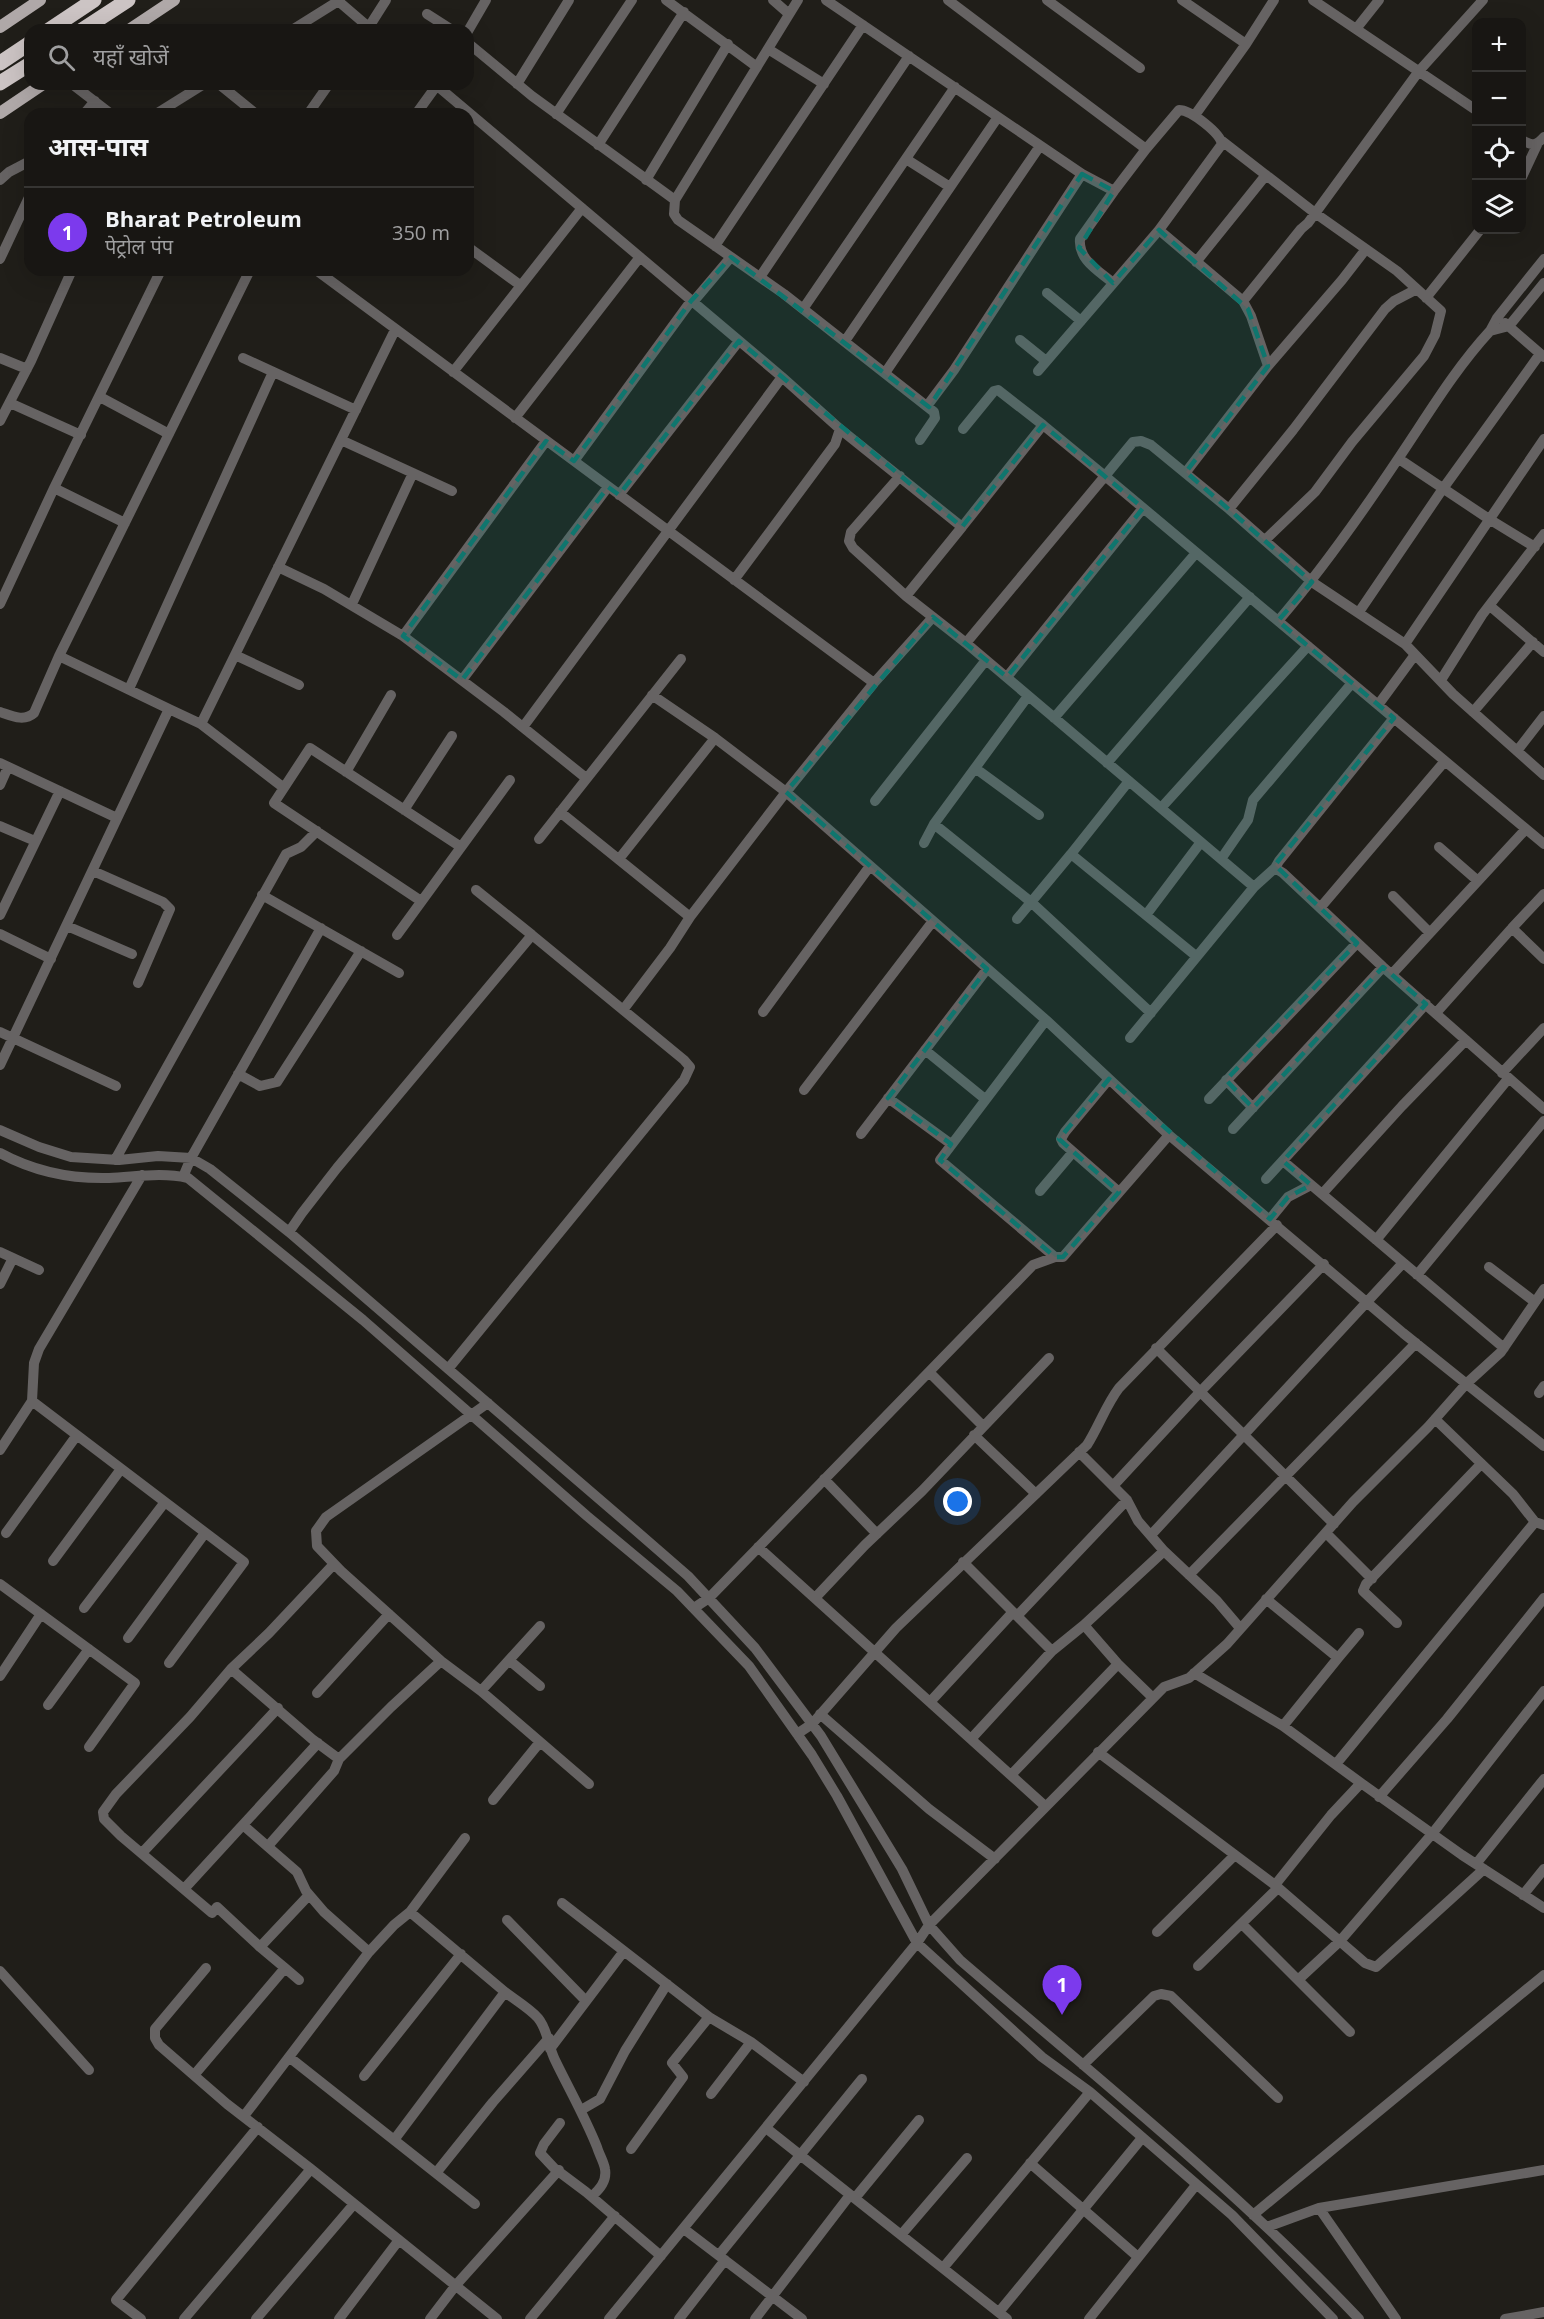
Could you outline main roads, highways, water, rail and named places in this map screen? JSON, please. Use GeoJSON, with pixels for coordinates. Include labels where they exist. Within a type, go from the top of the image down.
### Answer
{"type":"FeatureCollection","features":[{"type":"Feature","properties":{"kind":"highway"},"geometry":{"type":"LineString","coordinates":[[58,24],[94,0]]}},
{"type":"Feature","properties":{"kind":"highway"},"geometry":{"type":"LineString","coordinates":[[91,24],[128,0]]}},
{"type":"Feature","properties":{"kind":"highway"},"geometry":{"type":"LineString","coordinates":[[0,63],[24,47]]}},
{"type":"Feature","properties":{"kind":"highway"},"geometry":{"type":"LineString","coordinates":[[0,83],[24,68]]}},
{"type":"Feature","properties":{"kind":"main road"},"geometry":{"type":"LineString","coordinates":[[0,27],[40,0]]}},
{"type":"Feature","properties":{"kind":"main road"},"geometry":{"type":"LineString","coordinates":[[138,24],[174,0]]}},
{"type":"Feature","properties":{"kind":"main road"},"geometry":{"type":"LineString","coordinates":[[0,113],[34,90]]}},
{"type":"Feature","properties":{"kind":"place","name":"Bharat Petroleum"},"geometry":{"type":"Point","coordinates":[1062,2015]}}]}
